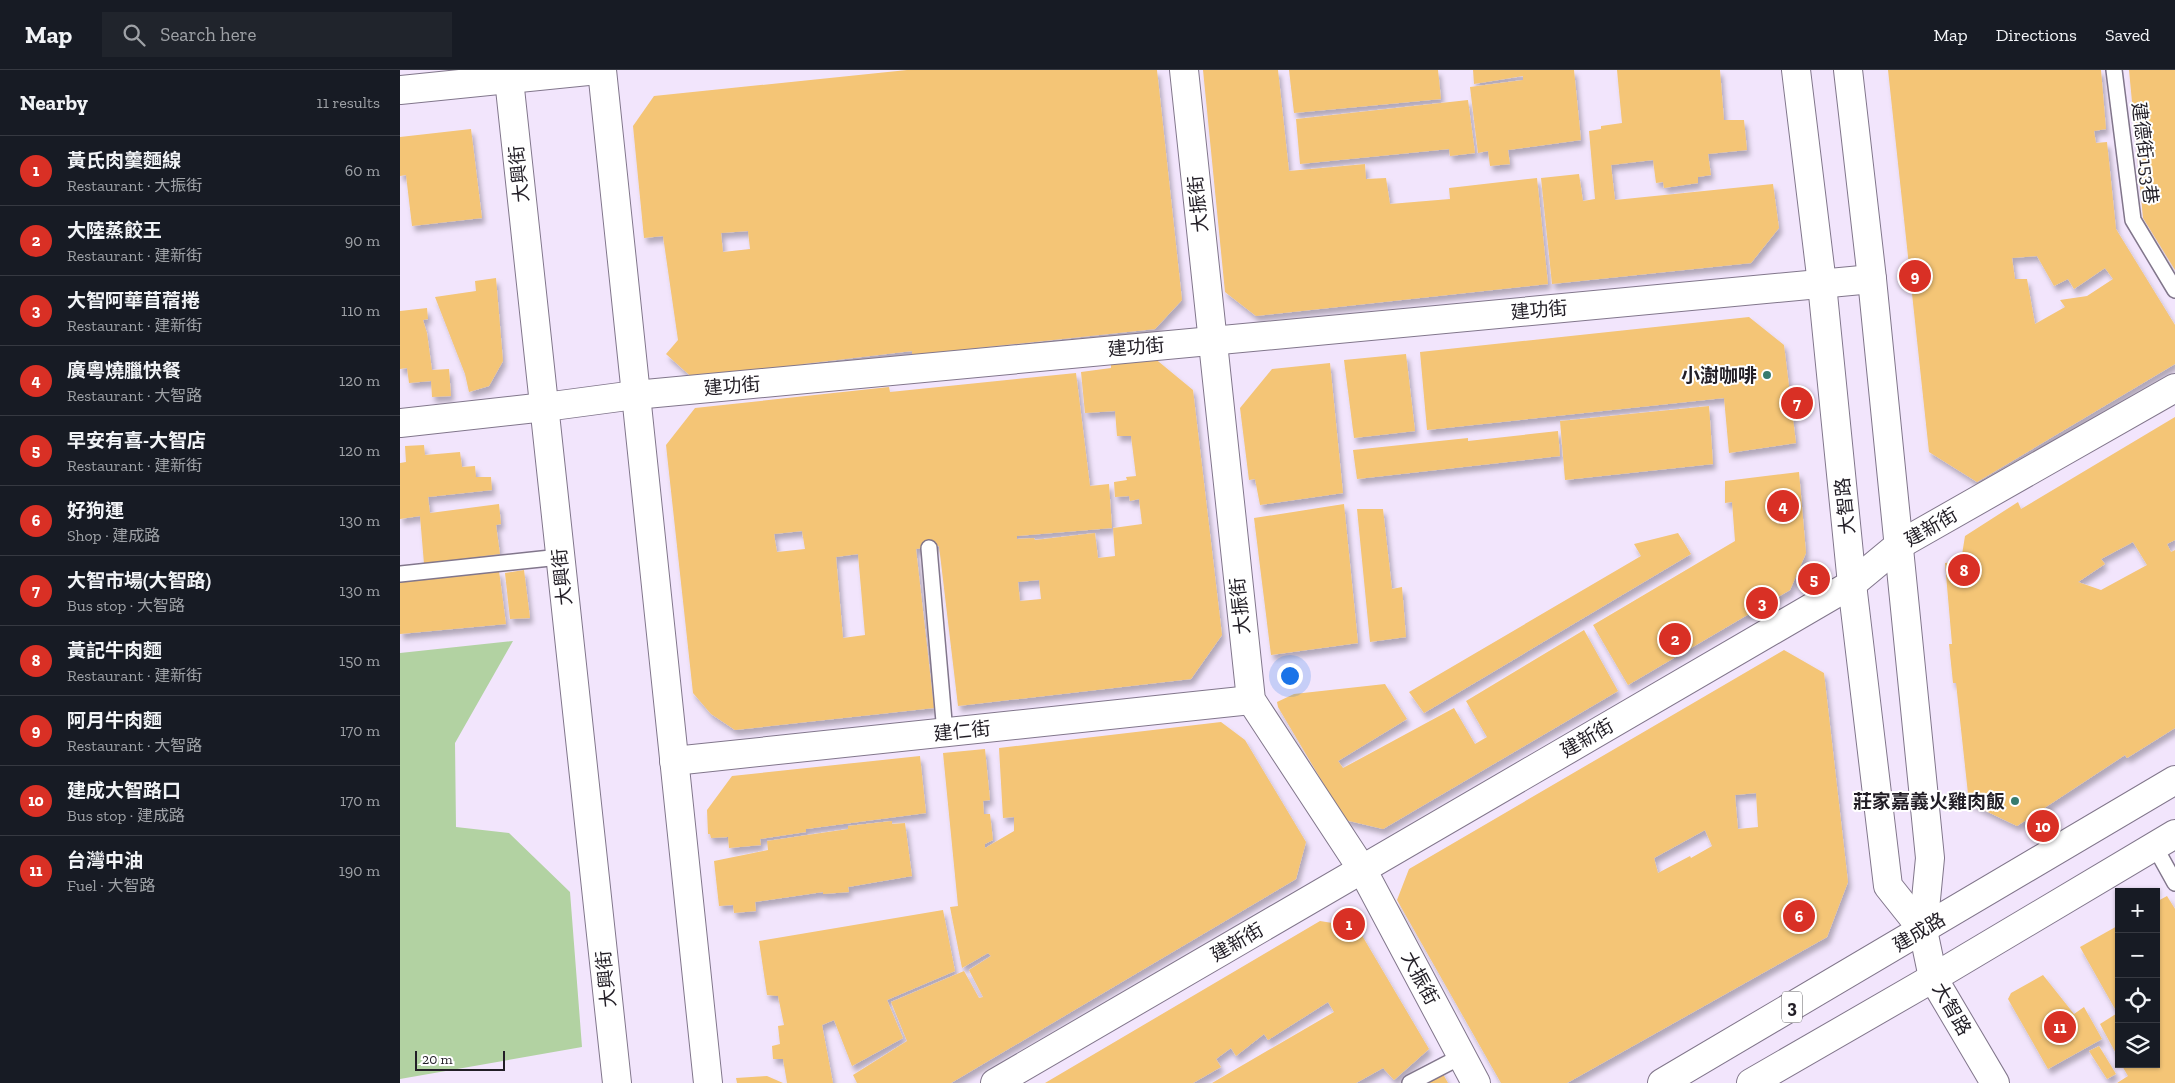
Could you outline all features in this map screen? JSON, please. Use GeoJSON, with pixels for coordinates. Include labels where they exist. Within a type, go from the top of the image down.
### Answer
{"type":"FeatureCollection","features":[{"type":"Feature","properties":{"kind":"street"},"geometry":{"type":"LineString","coordinates":[[400,90],[508,74],[600,70],[708,1083]]}},
{"type":"Feature","properties":{"kind":"street","name":"大振街"},"geometry":{"type":"LineString","coordinates":[[1184,70],[1251,700],[1362,869],[1476,1083]]}},
{"type":"Feature","properties":{"kind":"street","name":"大智路"},"geometry":{"type":"LineString","coordinates":[[1796,70],[1822,284],[1852,584],[1888,886],[1923,930]]}},
{"type":"Feature","properties":{"kind":"street","name":"大智路"},"geometry":{"type":"LineString","coordinates":[[1848,70],[1900,544],[1930,858],[1923,930],[1933,978],[1995,1083]]}},
{"type":"Feature","properties":{"kind":"street","name":"大興街"},"geometry":{"type":"LineString","coordinates":[[508,74],[617,1083]]}},
{"type":"Feature","properties":{"kind":"street","name":"建功街"},"geometry":{"type":"LineString","coordinates":[[400,423],[635,395],[1872,279]]}},
{"type":"Feature","properties":{"kind":"street","name":"建新街"},"geometry":{"type":"LineString","coordinates":[[995,1083],[1852,584],[1900,544],[2175,388]]}},
{"type":"Feature","properties":{"kind":"street","name":"建仁街"},"geometry":{"type":"LineString","coordinates":[[674,761],[1251,700]]}},
{"type":"Feature","properties":{"kind":"street","name":"建成路"},"geometry":{"type":"LineString","coordinates":[[1662,1083],[2175,780]]}},
{"type":"Feature","properties":{"kind":"street","name":"3"},"geometry":{"type":"LineString","coordinates":[[1751,1083],[1933,978],[2165,840]]}},
{"type":"Feature","properties":{"kind":"lane","name":"建德街153巷"},"geometry":{"type":"LineString","coordinates":[[2114,70],[2133,220],[2175,290]]}},
{"type":"Feature","properties":{"kind":"lane"},"geometry":{"type":"LineString","coordinates":[[929,548],[945,732]]}},
{"type":"Feature","properties":{"kind":"lane"},"geometry":{"type":"LineString","coordinates":[[400,574],[560,557]]}},
{"type":"Feature","properties":{"kind":"lane"},"geometry":{"type":"LineString","coordinates":[[2165,840],[2175,883]]}},
{"type":"Feature","properties":{"kind":"lane"},"geometry":{"type":"LineString","coordinates":[[1410,1083],[1462,1056]]}},
{"type":"Feature","properties":{"kind":"green space"},"geometry":{"type":"Polygon","coordinates":[[[513,641],[455,743],[456,827],[509,833],[570,892],[582,1047],[400,1079],[400,653],[513,641]]]}},
{"type":"Feature","properties":{"kind":"building"},"geometry":{"type":"Polygon","coordinates":[[[907,70],[1157,70],[1182,300],[1155,329],[912,355],[912,351],[803,364],[803,369],[696,381],[666,354],[678,340],[663,236],[644,238],[633,126],[654,96],[907,70]],[[748,231],[721,233],[723,252],[750,249],[748,231]]]}},
{"type":"Feature","properties":{"kind":"building"},"geometry":{"type":"Polygon","coordinates":[[[1203,70],[1278,70],[1289,171],[1365,164],[1366,179],[1386,178],[1390,204],[1450,199],[1449,188],[1537,178],[1548,284],[1256,316],[1225,292],[1203,70]]]}},
{"type":"Feature","properties":{"kind":"building"},"geometry":{"type":"Polygon","coordinates":[[[1289,70],[1438,70],[1441,99],[1294,113],[1289,70]]]}},
{"type":"Feature","properties":{"kind":"building"},"geometry":{"type":"Polygon","coordinates":[[[1473,70],[1574,70],[1581,140],[1508,150],[1510,164],[1490,166],[1488,151],[1478,153],[1470,87],[1523,80],[1523,76],[1474,84],[1473,70]]]}},
{"type":"Feature","properties":{"kind":"building"},"geometry":{"type":"Polygon","coordinates":[[[1617,70],[1720,70],[1724,120],[1744,120],[1747,150],[1708,154],[1711,175],[1698,177],[1698,183],[1664,188],[1663,182],[1656,183],[1653,160],[1611,165],[1615,200],[1773,184],[1779,228],[1751,263],[1552,284],[1541,178],[1579,174],[1583,201],[1595,199],[1589,131],[1601,129],[1601,126],[1622,123],[1617,70]]]}},
{"type":"Feature","properties":{"kind":"building"},"geometry":{"type":"Polygon","coordinates":[[[1888,70],[2101,70],[2106,129],[2094,131],[2096,143],[2107,142],[2116,229],[2175,325],[2175,364],[1977,482],[1929,452],[1888,70]],[[2037,256],[2012,258],[2015,279],[2027,279],[2035,324],[2065,307],[2060,300],[2087,296],[2113,279],[2105,268],[2074,289],[2068,279],[2054,286],[2037,256]]]}},
{"type":"Feature","properties":{"kind":"building"},"geometry":{"type":"Polygon","coordinates":[[[2129,70],[2175,70],[2175,270],[2143,218],[2129,70]]]}},
{"type":"Feature","properties":{"kind":"building"},"geometry":{"type":"Polygon","coordinates":[[[1468,100],[1475,153],[1450,156],[1449,149],[1300,164],[1296,119],[1468,100]]]}},
{"type":"Feature","properties":{"kind":"building"},"geometry":{"type":"Polygon","coordinates":[[[471,129],[482,218],[412,226],[406,175],[400,176],[400,137],[471,129]]]}},
{"type":"Feature","properties":{"kind":"building"},"geometry":{"type":"Polygon","coordinates":[[[496,278],[503,361],[489,386],[469,392],[465,374],[435,297],[476,291],[475,281],[496,278]]]}},
{"type":"Feature","properties":{"kind":"building"},"geometry":{"type":"Polygon","coordinates":[[[427,308],[428,319],[423,320],[427,333],[432,370],[449,369],[451,396],[432,397],[431,381],[409,383],[407,368],[400,369],[400,311],[427,308]]]}},
{"type":"Feature","properties":{"kind":"building"},"geometry":{"type":"Polygon","coordinates":[[[1749,317],[1784,345],[1796,443],[1729,453],[1724,398],[1427,430],[1420,352],[1749,317]]]}},
{"type":"Feature","properties":{"kind":"building"},"geometry":{"type":"Polygon","coordinates":[[[1406,354],[1415,431],[1354,438],[1344,360],[1406,354]]]}},
{"type":"Feature","properties":{"kind":"building"},"geometry":{"type":"Polygon","coordinates":[[[1153,357],[1193,390],[1222,635],[1191,679],[958,706],[939,546],[916,549],[934,708],[735,730],[711,714],[693,693],[666,445],[695,408],[889,387],[890,392],[1076,373],[1090,486],[1109,484],[1112,528],[1017,536],[1017,539],[1034,538],[1035,540],[1095,533],[1098,558],[1115,556],[1113,528],[1142,524],[1139,499],[1130,501],[1129,496],[1115,497],[1114,482],[1127,480],[1126,477],[1136,476],[1131,436],[1117,436],[1115,411],[1085,413],[1081,372],[1111,368],[1111,363],[1153,357]],[[802,531],[774,534],[777,552],[805,549],[802,531]],[[858,554],[836,557],[843,638],[865,635],[858,554]],[[1039,580],[1018,582],[1020,601],[1041,599],[1039,580]]]}},
{"type":"Feature","properties":{"kind":"building"},"geometry":{"type":"Polygon","coordinates":[[[1330,363],[1343,493],[1260,505],[1255,479],[1249,480],[1240,408],[1272,369],[1330,363]]]}},
{"type":"Feature","properties":{"kind":"building"},"geometry":{"type":"Polygon","coordinates":[[[1709,406],[1713,464],[1565,480],[1560,421],[1709,406]]]}},
{"type":"Feature","properties":{"kind":"building"},"geometry":{"type":"Polygon","coordinates":[[[2175,417],[2175,540],[2167,544],[2171,552],[2175,550],[2175,728],[2127,758],[2125,755],[2017,826],[1969,803],[1956,683],[1953,683],[1949,644],[1952,644],[1945,563],[1961,561],[1965,536],[2018,502],[2021,509],[2175,417]],[[2133,542],[2101,559],[2105,564],[2078,582],[2101,590],[2147,565],[2133,542]]]}},
{"type":"Feature","properties":{"kind":"building"},"geometry":{"type":"Polygon","coordinates":[[[1558,431],[1560,456],[1357,479],[1353,450],[1468,438],[1468,441],[1558,431]]]}},
{"type":"Feature","properties":{"kind":"building"},"geometry":{"type":"Polygon","coordinates":[[[424,445],[425,455],[460,452],[462,467],[475,466],[476,477],[491,477],[492,490],[428,497],[430,513],[499,504],[501,524],[496,525],[500,554],[424,564],[420,516],[400,519],[400,463],[406,462],[405,446],[424,445]]]}},
{"type":"Feature","properties":{"kind":"building"},"geometry":{"type":"Polygon","coordinates":[[[1799,472],[1806,553],[1790,590],[1628,685],[1593,625],[1735,541],[1732,502],[1725,503],[1725,481],[1799,472]]]}},
{"type":"Feature","properties":{"kind":"building"},"geometry":{"type":"Polygon","coordinates":[[[1344,504],[1358,643],[1271,655],[1254,518],[1344,504]]]}},
{"type":"Feature","properties":{"kind":"building"},"geometry":{"type":"Polygon","coordinates":[[[1357,509],[1383,509],[1392,589],[1402,587],[1406,637],[1370,642],[1357,509]]]}},
{"type":"Feature","properties":{"kind":"building"},"geometry":{"type":"Polygon","coordinates":[[[1678,533],[1691,554],[1424,713],[1409,692],[1641,556],[1634,544],[1678,533]]]}},
{"type":"Feature","properties":{"kind":"building"},"geometry":{"type":"Polygon","coordinates":[[[524,570],[530,618],[510,619],[505,573],[524,570]]]}},
{"type":"Feature","properties":{"kind":"building"},"geometry":{"type":"Polygon","coordinates":[[[499,571],[506,624],[400,634],[400,581],[499,571]]]}},
{"type":"Feature","properties":{"kind":"building"},"geometry":{"type":"Polygon","coordinates":[[[1584,630],[1618,691],[1383,829],[1345,820],[1278,707],[1277,702],[1294,694],[1385,684],[1407,719],[1338,761],[1343,768],[1454,708],[1475,744],[1487,737],[1466,701],[1584,630]]]}},
{"type":"Feature","properties":{"kind":"building"},"geometry":{"type":"Polygon","coordinates":[[[1784,650],[1824,673],[1848,882],[1827,937],[1567,1083],[1501,1083],[1397,900],[1409,869],[1784,650]],[[1756,793],[1735,795],[1738,829],[1758,827],[1756,793]],[[1705,830],[1654,858],[1658,873],[1712,846],[1705,830]]]}},
{"type":"Feature","properties":{"kind":"building"},"geometry":{"type":"Polygon","coordinates":[[[1221,722],[1245,740],[1306,842],[1296,879],[951,1083],[857,1083],[853,1075],[907,1041],[891,1002],[964,971],[979,998],[983,997],[969,970],[991,956],[988,953],[962,968],[950,907],[958,906],[943,753],[985,749],[990,800],[983,801],[984,814],[990,814],[993,840],[985,844],[985,848],[1014,831],[1014,817],[1003,818],[999,748],[1221,722]]]}},
{"type":"Feature","properties":{"kind":"building"},"geometry":{"type":"Polygon","coordinates":[[[920,756],[926,813],[806,829],[806,832],[760,839],[761,845],[729,848],[728,837],[711,838],[710,834],[708,834],[707,810],[732,776],[920,756]]]}},
{"type":"Feature","properties":{"kind":"building"},"geometry":{"type":"Polygon","coordinates":[[[892,821],[892,824],[905,823],[912,876],[848,887],[849,892],[823,894],[823,892],[755,902],[756,911],[734,913],[733,905],[719,906],[714,861],[768,850],[767,841],[848,829],[848,826],[892,821]]]}},
{"type":"Feature","properties":{"kind":"building"},"geometry":{"type":"Polygon","coordinates":[[[2167,896],[2175,909],[2175,1083],[2117,1083],[2128,1076],[2123,1068],[2160,1068],[2160,900],[2167,896]]]}},
{"type":"Feature","properties":{"kind":"building"},"geometry":{"type":"Polygon","coordinates":[[[943,910],[955,971],[887,1000],[903,1038],[852,1066],[834,1020],[822,1025],[833,1083],[787,1083],[783,1059],[773,1059],[772,1046],[780,1044],[778,1026],[784,1025],[778,996],[767,995],[759,941],[943,910]]]}},
{"type":"Feature","properties":{"kind":"building"},"geometry":{"type":"Polygon","coordinates":[[[1320,921],[1357,927],[1429,1049],[1394,1080],[1383,1068],[1356,1083],[1212,1083],[1334,1012],[1328,1002],[1268,1040],[1264,1034],[1236,1056],[1231,1048],[1216,1059],[1221,1067],[1193,1083],[1045,1083],[1320,921]]]}},
{"type":"Feature","properties":{"kind":"building"},"geometry":{"type":"Polygon","coordinates":[[[2115,927],[2115,1009],[2080,947],[2115,927]]]}},
{"type":"Feature","properties":{"kind":"building"},"geometry":{"type":"Polygon","coordinates":[[[2043,975],[2074,1014],[2084,1007],[2102,1039],[2048,1069],[2008,999],[2011,993],[2043,975]]]}},
{"type":"Feature","properties":{"kind":"building"},"geometry":{"type":"Polygon","coordinates":[[[2115,1015],[2115,1052],[2100,1024],[2115,1015]]]}},
{"type":"Feature","properties":{"kind":"building"},"geometry":{"type":"Polygon","coordinates":[[[2099,1046],[2116,1074],[2107,1079],[2089,1051],[2099,1046]]]}},
{"type":"Feature","properties":{"kind":"building"},"geometry":{"type":"Polygon","coordinates":[[[1439,1067],[1448,1083],[1419,1083],[1439,1067]]]}},
{"type":"Feature","properties":{"kind":"building"},"geometry":{"type":"Polygon","coordinates":[[[767,1076],[783,1083],[737,1083],[736,1078],[767,1076]]]}},
{"type":"Feature","properties":{"kind":"place","name":"阿月牛肉麵"},"geometry":{"type":"Point","coordinates":[1915,276]}},
{"type":"Feature","properties":{"kind":"place","name":"小澍咖啡"},"geometry":{"type":"Point","coordinates":[1767,375]}},
{"type":"Feature","properties":{"kind":"place","name":"大智市場(大智路)"},"geometry":{"type":"Point","coordinates":[1797,403]}},
{"type":"Feature","properties":{"kind":"place","name":"廣粵燒臘快餐"},"geometry":{"type":"Point","coordinates":[1783,506]}},
{"type":"Feature","properties":{"kind":"place","name":"黃記牛肉麵"},"geometry":{"type":"Point","coordinates":[1964,570]}},
{"type":"Feature","properties":{"kind":"place","name":"早安有喜-大智店"},"geometry":{"type":"Point","coordinates":[1814,579]}},
{"type":"Feature","properties":{"kind":"place","name":"大智阿華苜蓿捲"},"geometry":{"type":"Point","coordinates":[1762,603]}},
{"type":"Feature","properties":{"kind":"place","name":"大陸蒸餃王"},"geometry":{"type":"Point","coordinates":[1675,639]}},
{"type":"Feature","properties":{"kind":"place","name":"莊家嘉義火雞肉飯"},"geometry":{"type":"Point","coordinates":[2015,801]}},
{"type":"Feature","properties":{"kind":"place","name":"建成大智路口"},"geometry":{"type":"Point","coordinates":[2043,826]}},
{"type":"Feature","properties":{"kind":"place","name":"好狗運"},"geometry":{"type":"Point","coordinates":[1799,916]}},
{"type":"Feature","properties":{"kind":"place","name":"黃氏肉羹麵線"},"geometry":{"type":"Point","coordinates":[1349,924]}},
{"type":"Feature","properties":{"kind":"place","name":"台灣中油"},"geometry":{"type":"Point","coordinates":[2060,1027]}}]}
